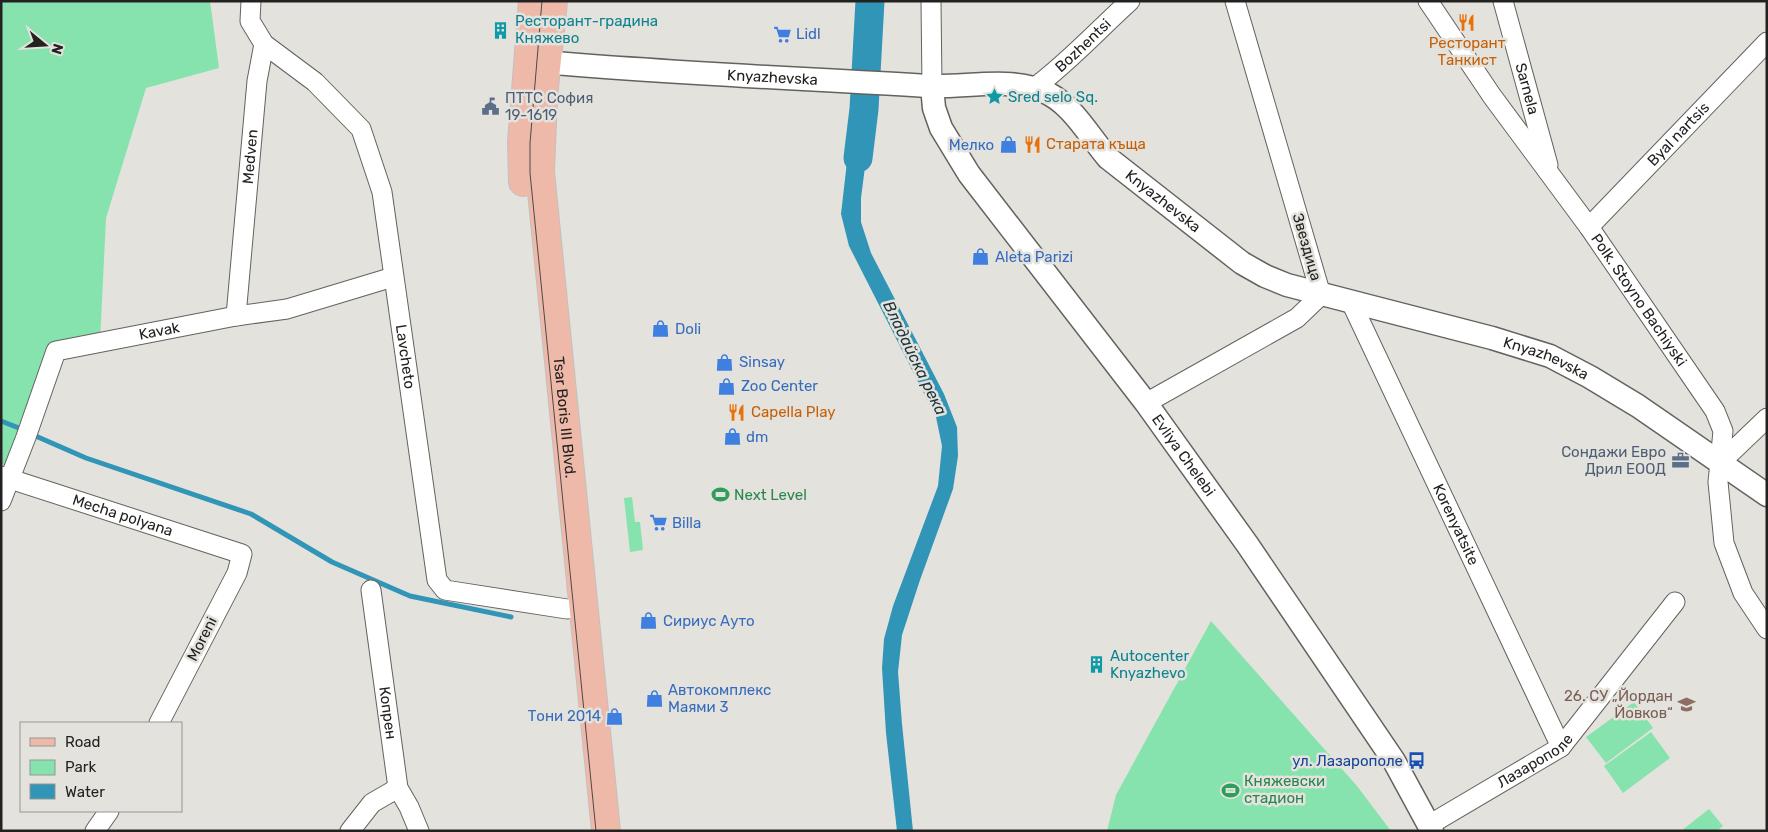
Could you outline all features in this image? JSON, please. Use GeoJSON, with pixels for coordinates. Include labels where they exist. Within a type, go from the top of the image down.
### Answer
{"type":"FeatureCollection","features":[{"type":"Feature","properties":{"kind":"main road","name":"Tsar Boris III Blvd."},"geometry":{"type":"LineString","coordinates":[[533,1],[537,62],[540,172],[606,831]]}},
{"type":"Feature","properties":{"kind":"main road","name":"Tsar Boris III Blvd."},"geometry":{"type":"LineString","coordinates":[[553,1],[537,62],[522,142],[522,178],[588,831]]}},
{"type":"Feature","properties":{"kind":"street"},"geometry":{"type":"LineString","coordinates":[[251,1],[250,21],[264,44]]}},
{"type":"Feature","properties":{"kind":"street"},"geometry":{"type":"LineString","coordinates":[[931,1],[932,86]]}},
{"type":"Feature","properties":{"kind":"street","name":"Bozhentsi"},"geometry":{"type":"LineString","coordinates":[[1034,88],[1067,62],[1130,1]]}},
{"type":"Feature","properties":{"kind":"street","name":"Звездица"},"geometry":{"type":"LineString","coordinates":[[1146,403],[1297,318],[1321,295],[1235,1]]}},
{"type":"Feature","properties":{"kind":"street","name":"Polk. Stoyno Bachiyski"},"geometry":{"type":"LineString","coordinates":[[1428,1],[1492,96],[1589,227],[1715,411],[1723,431],[1718,482],[1724,543],[1743,593],[1767,629]]}},
{"type":"Feature","properties":{"kind":"street","name":"Sarnela"},"geometry":{"type":"LineString","coordinates":[[1504,1],[1551,176]]}},
{"type":"Feature","properties":{"kind":"street","name":"Byal nartsis"},"geometry":{"type":"LineString","coordinates":[[1589,227],[1767,42]]}},
{"type":"Feature","properties":{"kind":"street","name":"Lavcheto"},"geometry":{"type":"LineString","coordinates":[[264,44],[314,82],[361,129],[382,192],[437,580],[446,590],[567,609]]}},
{"type":"Feature","properties":{"kind":"street","name":"Medven"},"geometry":{"type":"LineString","coordinates":[[236,316],[257,81],[264,44]]}},
{"type":"Feature","properties":{"kind":"street","name":"Knyazhevska"},"geometry":{"type":"LineString","coordinates":[[537,62],[692,73],[932,86],[1006,85],[1034,88],[1057,98],[1108,158],[1242,263],[1265,276],[1321,295],[1492,338],[1550,356],[1590,377],[1638,406],[1767,496]]}},
{"type":"Feature","properties":{"kind":"street","name":"Evliya Chelebi"},"geometry":{"type":"LineString","coordinates":[[932,86],[934,108],[941,128],[969,174],[1146,403],[1247,544],[1394,761],[1430,828]]}},
{"type":"Feature","properties":{"kind":"street","name":"Kavak"},"geometry":{"type":"LineString","coordinates":[[1,501],[6,477],[26,437],[56,351],[236,316],[287,309],[393,277]]}},
{"type":"Feature","properties":{"kind":"street","name":"Korenyatsite"},"geometry":{"type":"LineString","coordinates":[[1351,302],[1561,747]]}},
{"type":"Feature","properties":{"kind":"street"},"geometry":{"type":"LineString","coordinates":[[1720,462],[1767,418]]}},
{"type":"Feature","properties":{"kind":"street","name":"Mecha polyana"},"geometry":{"type":"LineString","coordinates":[[6,477],[242,554]]}},
{"type":"Feature","properties":{"kind":"street","name":"Moreni"},"geometry":{"type":"LineString","coordinates":[[160,722],[237,572],[242,554]]}},
{"type":"Feature","properties":{"kind":"street","name":"Копрен"},"geometry":{"type":"LineString","coordinates":[[371,590],[398,788],[409,806],[419,831]]}},
{"type":"Feature","properties":{"kind":"street","name":"Лазарополе"},"geometry":{"type":"LineString","coordinates":[[1430,828],[1561,747],[1675,602]]}},
{"type":"Feature","properties":{"kind":"street"},"geometry":{"type":"LineString","coordinates":[[350,831],[372,803],[398,788]]}},
{"type":"Feature","properties":{"kind":"street"},"geometry":{"type":"LineString","coordinates":[[95,831],[108,812]]}},
{"type":"Feature","properties":{"kind":"green space"},"geometry":{"type":"Polygon","coordinates":[[[1,1],[210,1],[219,68],[146,88],[106,218],[100,342],[50,352],[5,465],[1,464],[1,1]]]}},
{"type":"Feature","properties":{"kind":"green space"},"geometry":{"type":"Polygon","coordinates":[[[632,497],[635,522],[640,522],[643,550],[630,552],[624,498],[632,497]]]}},
{"type":"Feature","properties":{"kind":"green space"},"geometry":{"type":"Polygon","coordinates":[[[1211,621],[1357,786],[1391,831],[1107,831],[1116,795],[1211,621]]]}},
{"type":"Feature","properties":{"kind":"green space"},"geometry":{"type":"Polygon","coordinates":[[[1634,702],[1653,728],[1606,763],[1586,737],[1634,702]]]}},
{"type":"Feature","properties":{"kind":"green space"},"geometry":{"type":"Polygon","coordinates":[[[1651,732],[1670,758],[1623,793],[1604,766],[1651,732]]]}},
{"type":"Feature","properties":{"kind":"green space"},"geometry":{"type":"Polygon","coordinates":[[[1709,809],[1723,826],[1717,831],[1681,831],[1709,809]]]}},
{"type":"Feature","properties":{"kind":"water"},"geometry":{"type":"Polygon","coordinates":[[[852,118],[871,120],[861,198],[861,222],[871,253],[944,394],[957,427],[958,456],[953,489],[902,635],[898,672],[913,831],[897,831],[886,733],[882,668],[884,639],[893,606],[938,486],[942,446],[936,417],[849,246],[841,214],[852,118]]]}},
{"type":"Feature","properties":{"kind":"waterway","name":"Владайска река"},"geometry":{"type":"LineString","coordinates":[[858,158],[864,109],[870,1]]}},
{"type":"Feature","properties":{"kind":"waterway"},"geometry":{"type":"LineString","coordinates":[[1,421],[24,430]]}},
{"type":"Feature","properties":{"kind":"waterway"},"geometry":{"type":"LineString","coordinates":[[31,434],[86,458],[251,514],[332,562],[410,596],[511,617]]}},
{"type":"Feature","properties":{"kind":"tram line"},"geometry":{"type":"LineString","coordinates":[[542,1],[530,143],[530,173],[596,831]]}},
{"type":"Feature","properties":{"kind":"place","name":"Ресторант Танкист"},"geometry":{"type":"Point","coordinates":[1467,22]}},
{"type":"Feature","properties":{"kind":"place","name":"Ресторант-градина Княжево"},"geometry":{"type":"Point","coordinates":[501,30]}},
{"type":"Feature","properties":{"kind":"place","name":"Lidl"},"geometry":{"type":"Point","coordinates":[782,34]}},
{"type":"Feature","properties":{"kind":"place","name":"Sred selo Sq."},"geometry":{"type":"Point","coordinates":[994,97]}},
{"type":"Feature","properties":{"kind":"place","name":"ПТТС София 19-1619"},"geometry":{"type":"Point","coordinates":[491,107]}},
{"type":"Feature","properties":{"kind":"place","name":"Старата къща"},"geometry":{"type":"Point","coordinates":[1032,144]}},
{"type":"Feature","properties":{"kind":"place","name":"Мелко"},"geometry":{"type":"Point","coordinates":[1008,145]}},
{"type":"Feature","properties":{"kind":"place","name":"Aleta Parizi"},"geometry":{"type":"Point","coordinates":[981,257]}},
{"type":"Feature","properties":{"kind":"place","name":"Doli"},"geometry":{"type":"Point","coordinates":[661,329]}},
{"type":"Feature","properties":{"kind":"place","name":"Sinsay"},"geometry":{"type":"Point","coordinates":[725,362]}},
{"type":"Feature","properties":{"kind":"place","name":"Zoo Center"},"geometry":{"type":"Point","coordinates":[727,386]}},
{"type":"Feature","properties":{"kind":"place","name":"Capella Play"},"geometry":{"type":"Point","coordinates":[737,412]}},
{"type":"Feature","properties":{"kind":"place","name":"dm"},"geometry":{"type":"Point","coordinates":[732,437]}},
{"type":"Feature","properties":{"kind":"place","name":"Сондажи Евро Дрил ЕООД"},"geometry":{"type":"Point","coordinates":[1680,461]}},
{"type":"Feature","properties":{"kind":"place","name":"Next Level"},"geometry":{"type":"Point","coordinates":[720,495]}},
{"type":"Feature","properties":{"kind":"place","name":"Billa"},"geometry":{"type":"Point","coordinates":[658,523]}},
{"type":"Feature","properties":{"kind":"place","name":"Сириус Ауто"},"geometry":{"type":"Point","coordinates":[649,621]}},
{"type":"Feature","properties":{"kind":"place","name":"Autocenter Knyazhevo"},"geometry":{"type":"Point","coordinates":[1096,665]}},
{"type":"Feature","properties":{"kind":"place","name":"Автокомплекс Маями 3"},"geometry":{"type":"Point","coordinates":[654,699]}},
{"type":"Feature","properties":{"kind":"place","name":"26. СУ „Йордан Йовков“"},"geometry":{"type":"Point","coordinates":[1687,705]}},
{"type":"Feature","properties":{"kind":"place","name":"Тони 2014"},"geometry":{"type":"Point","coordinates":[615,716]}},
{"type":"Feature","properties":{"kind":"place","name":"ул. Лазарополе"},"geometry":{"type":"Point","coordinates":[1417,761]}},
{"type":"Feature","properties":{"kind":"place","name":"Княжевски стадион"},"geometry":{"type":"Point","coordinates":[1230,790]}}]}
